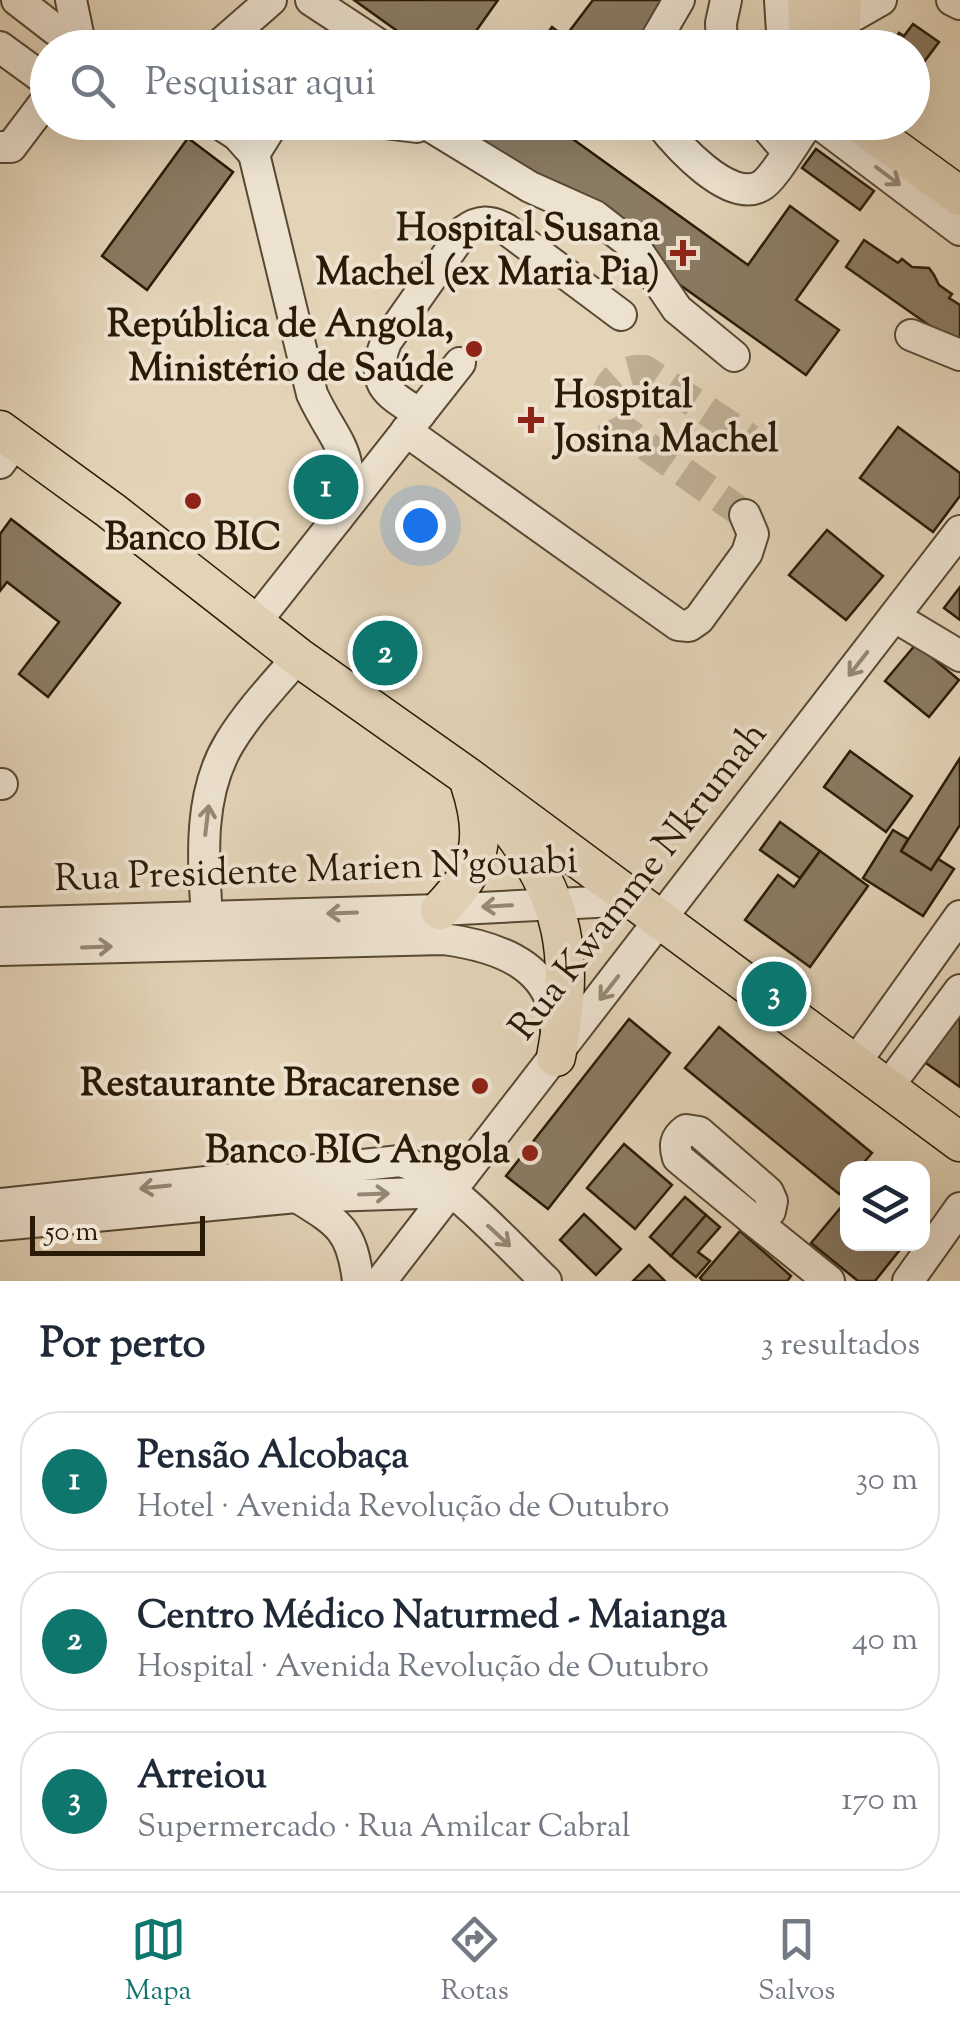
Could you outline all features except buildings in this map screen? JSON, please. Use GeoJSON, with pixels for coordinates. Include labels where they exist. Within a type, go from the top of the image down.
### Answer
{"type":"FeatureCollection","features":[{"type":"Feature","properties":{"kind":"main road"},"geometry":{"type":"LineString","coordinates":[[807,0],[808,30]]}},
{"type":"Feature","properties":{"kind":"main road"},"geometry":{"type":"LineString","coordinates":[[899,140],[960,196]]}},
{"type":"Feature","properties":{"kind":"main road"},"geometry":{"type":"LineString","coordinates":[[904,140],[960,169]]}},
{"type":"Feature","properties":{"kind":"main road"},"geometry":{"type":"LineString","coordinates":[[5,445],[110,510],[298,657],[468,776],[960,1142]]}},
{"type":"Feature","properties":{"kind":"main road"},"geometry":{"type":"LineString","coordinates":[[468,776],[540,868],[554,903],[566,978],[564,1018],[556,1057]]}},
{"type":"Feature","properties":{"kind":"main road"},"geometry":{"type":"LineString","coordinates":[[440,910],[471,872],[480,849],[478,807],[468,776]]}},
{"type":"Feature","properties":{"kind":"street"},"geometry":{"type":"LineString","coordinates":[[17,0],[56,30]]}},
{"type":"Feature","properties":{"kind":"street"},"geometry":{"type":"LineString","coordinates":[[72,0],[77,30]]}},
{"type":"Feature","properties":{"kind":"street"},"geometry":{"type":"LineString","coordinates":[[235,30],[271,0]]}},
{"type":"Feature","properties":{"kind":"street"},"geometry":{"type":"LineString","coordinates":[[311,0],[357,30]]}},
{"type":"Feature","properties":{"kind":"street"},"geometry":{"type":"LineString","coordinates":[[662,30],[680,0]]}},
{"type":"Feature","properties":{"kind":"street"},"geometry":{"type":"LineString","coordinates":[[721,30],[726,0]]}},
{"type":"Feature","properties":{"kind":"street"},"geometry":{"type":"LineString","coordinates":[[780,0],[782,30]]}},
{"type":"Feature","properties":{"kind":"street"},"geometry":{"type":"LineString","coordinates":[[840,24],[881,0]]}},
{"type":"Feature","properties":{"kind":"street"},"geometry":{"type":"LineString","coordinates":[[952,0],[960,4]]}},
{"type":"Feature","properties":{"kind":"street"},"geometry":{"type":"LineString","coordinates":[[1,50],[30,70]]}},
{"type":"Feature","properties":{"kind":"street"},"geometry":{"type":"LineString","coordinates":[[0,147],[12,147],[30,122]]}},
{"type":"Feature","properties":{"kind":"street"},"geometry":{"type":"LineString","coordinates":[[241,140],[254,154],[312,394],[322,416],[344,446],[348,478],[337,519]]}},
{"type":"Feature","properties":{"kind":"street"},"geometry":{"type":"LineString","coordinates":[[254,154],[263,140]]}},
{"type":"Feature","properties":{"kind":"street"},"geometry":{"type":"LineString","coordinates":[[454,140],[530,187],[596,216],[635,247],[678,309],[734,356]]}},
{"type":"Feature","properties":{"kind":"street"},"geometry":{"type":"LineString","coordinates":[[675,140],[714,176],[750,190],[767,182],[795,140]]}},
{"type":"Feature","properties":{"kind":"street"},"geometry":{"type":"LineString","coordinates":[[778,140],[787,151]]}},
{"type":"Feature","properties":{"kind":"street"},"geometry":{"type":"LineString","coordinates":[[841,140],[960,230]]}},
{"type":"Feature","properties":{"kind":"street"},"geometry":{"type":"LineString","coordinates":[[621,316],[506,229],[485,222],[475,224],[464,231],[386,342],[370,355],[362,379],[376,400],[412,423],[678,626],[689,626],[698,620],[747,554],[753,534],[745,514]]}},
{"type":"Feature","properties":{"kind":"street"},"geometry":{"type":"LineString","coordinates":[[911,336],[960,355]]}},
{"type":"Feature","properties":{"kind":"street"},"geometry":{"type":"LineString","coordinates":[[255,624],[460,363]]}},
{"type":"Feature","properties":{"kind":"street","name":"Rua Kwamme Nkrumah"},"geometry":{"type":"LineString","coordinates":[[381,1281],[556,1057],[649,910],[895,617],[960,531]]}},
{"type":"Feature","properties":{"kind":"street"},"geometry":{"type":"LineString","coordinates":[[895,617],[960,656]]}},
{"type":"Feature","properties":{"kind":"street"},"geometry":{"type":"LineString","coordinates":[[207,917],[203,852],[215,772],[228,744],[298,657]]}},
{"type":"Feature","properties":{"kind":"street","name":"Rua Presidente Marien N'gouabi"},"geometry":{"type":"LineString","coordinates":[[0,923],[554,903],[649,910]]}},
{"type":"Feature","properties":{"kind":"street"},"geometry":{"type":"LineString","coordinates":[[854,1063],[960,916]]}},
{"type":"Feature","properties":{"kind":"street","name":"Rua Presidente Marien N'gouabi"},"geometry":{"type":"LineString","coordinates":[[0,950],[443,939],[480,944],[521,961],[550,994],[556,1014],[556,1057]]}},
{"type":"Feature","properties":{"kind":"street"},"geometry":{"type":"LineString","coordinates":[[887,1088],[960,990]]}},
{"type":"Feature","properties":{"kind":"street"},"geometry":{"type":"LineString","coordinates":[[0,1204],[400,1160],[452,1192],[546,1281]]}},
{"type":"Feature","properties":{"kind":"street"},"geometry":{"type":"LineString","coordinates":[[0,1225],[297,1196],[452,1192]]}},
{"type":"Feature","properties":{"kind":"street"},"geometry":{"type":"LineString","coordinates":[[297,1196],[329,1216],[353,1245],[358,1281]]}},
{"type":"Feature","properties":{"kind":"street"},"geometry":{"type":"LineString","coordinates":[[908,1281],[960,1208]]}},
{"type":"Feature","properties":{"kind":"street"},"geometry":{"type":"LineString","coordinates":[[752,1219],[829,1281]]}},
{"type":"Feature","properties":{"kind":"tunnel"},"geometry":{"type":"LineString","coordinates":[[745,515],[612,422],[607,392],[610,384],[624,373],[645,370],[750,439]]}},
{"type":"Feature","properties":{"kind":"place","name":"Hospital Susana Machel (ex Maria Pia)"},"geometry":{"type":"Point","coordinates":[683,253]}},
{"type":"Feature","properties":{"kind":"place","name":"República de Angola, Ministério de Saúde"},"geometry":{"type":"Point","coordinates":[474,349]}},
{"type":"Feature","properties":{"kind":"place","name":"Hospital Josina Machel"},"geometry":{"type":"Point","coordinates":[531,420]}},
{"type":"Feature","properties":{"kind":"place","name":"Pensão Alcobaça"},"geometry":{"type":"Point","coordinates":[326,487]}},
{"type":"Feature","properties":{"kind":"place","name":"Banco BIC"},"geometry":{"type":"Point","coordinates":[193,501]}},
{"type":"Feature","properties":{"kind":"place","name":"Centro Médico Naturmed - Maianga"},"geometry":{"type":"Point","coordinates":[385,653]}},
{"type":"Feature","properties":{"kind":"place","name":"Arreiou"},"geometry":{"type":"Point","coordinates":[774,994]}},
{"type":"Feature","properties":{"kind":"place","name":"Restaurante Bracarense"},"geometry":{"type":"Point","coordinates":[480,1086]}},
{"type":"Feature","properties":{"kind":"place","name":"Banco BIC Angola"},"geometry":{"type":"Point","coordinates":[530,1153]}}]}
